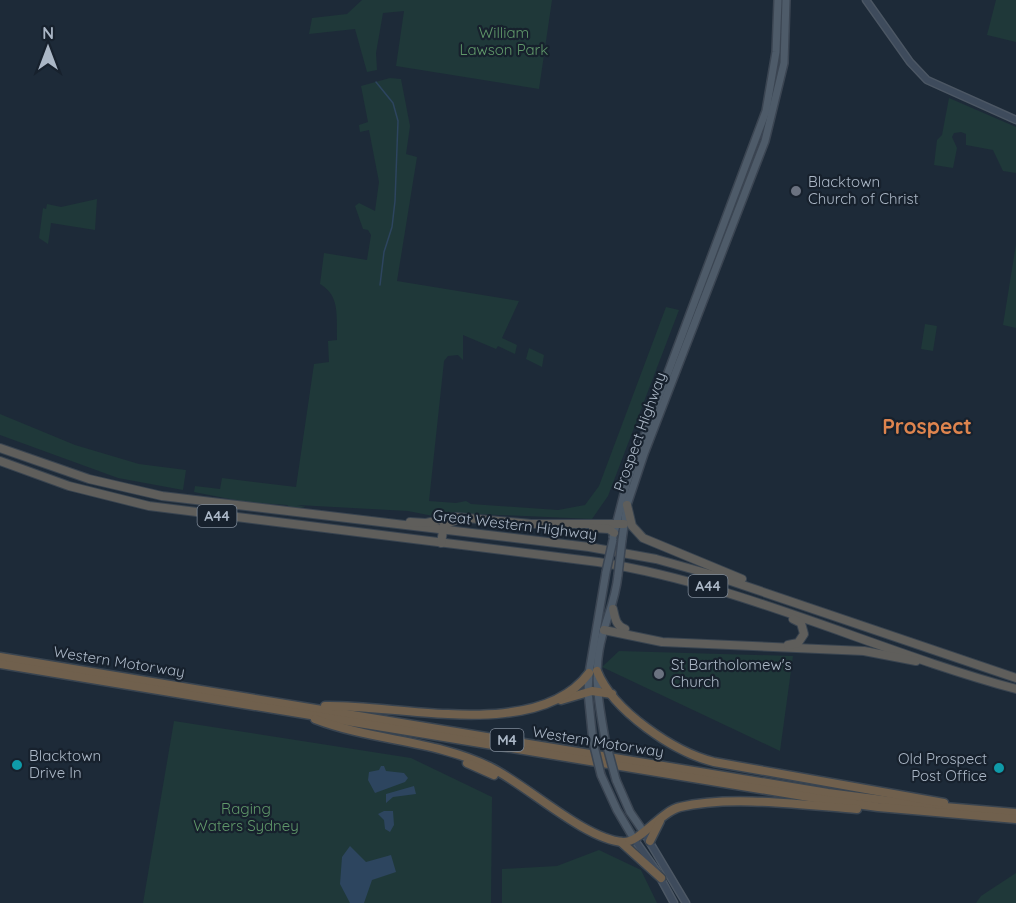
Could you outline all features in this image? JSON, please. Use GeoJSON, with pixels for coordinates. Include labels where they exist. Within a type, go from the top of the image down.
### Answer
{"type":"FeatureCollection","features":[{"type":"Feature","properties":{"kind":"highway","name":"Great Western Highway"},"geometry":{"type":"LineString","coordinates":[[0,448],[89,479],[152,494],[589,547],[656,559],[796,603],[1016,678]]}},
{"type":"Feature","properties":{"kind":"highway","name":"Great Western Highway"},"geometry":{"type":"LineString","coordinates":[[0,461],[69,486],[149,506],[632,567],[681,578],[1016,689]]}},
{"type":"Feature","properties":{"kind":"highway"},"geometry":{"type":"LineString","coordinates":[[627,504],[632,526],[648,542],[796,603]]}},
{"type":"Feature","properties":{"kind":"highway"},"geometry":{"type":"LineString","coordinates":[[438,543],[444,518]]}},
{"type":"Feature","properties":{"kind":"highway"},"geometry":{"type":"LineString","coordinates":[[358,520],[426,523],[444,518],[541,524],[620,524]]}},
{"type":"Feature","properties":{"kind":"highway"},"geometry":{"type":"LineString","coordinates":[[440,530],[452,520],[543,529],[603,528],[614,536]]}},
{"type":"Feature","properties":{"kind":"highway"},"geometry":{"type":"LineString","coordinates":[[455,532],[457,526],[465,522]]}},
{"type":"Feature","properties":{"kind":"highway"},"geometry":{"type":"LineString","coordinates":[[613,609],[619,627],[656,639],[783,645],[794,645],[802,640],[804,630],[801,623],[752,601]]}},
{"type":"Feature","properties":{"kind":"highway"},"geometry":{"type":"LineString","coordinates":[[821,624],[816,616],[822,612]]}},
{"type":"Feature","properties":{"kind":"highway"},"geometry":{"type":"LineString","coordinates":[[604,630],[668,643],[883,653],[964,673]]}},
{"type":"Feature","properties":{"kind":"highway","name":"Western Motorway"},"geometry":{"type":"LineString","coordinates":[[0,657],[828,793],[1016,813]]}},
{"type":"Feature","properties":{"kind":"highway","name":"Western Motorway"},"geometry":{"type":"LineString","coordinates":[[0,664],[878,807],[1016,819]]}},
{"type":"Feature","properties":{"kind":"highway"},"geometry":{"type":"LineString","coordinates":[[558,701],[593,672],[612,694],[661,739],[691,755],[714,762],[929,799],[966,809]]}},
{"type":"Feature","properties":{"kind":"highway"},"geometry":{"type":"LineString","coordinates":[[306,707],[348,706],[460,714],[529,709],[592,691],[612,694]]}},
{"type":"Feature","properties":{"kind":"highway"},"geometry":{"type":"LineString","coordinates":[[297,713],[330,725],[466,757],[501,773],[530,790],[579,824],[620,842],[661,878]]}},
{"type":"Feature","properties":{"kind":"highway"},"geometry":{"type":"LineString","coordinates":[[620,842],[634,839],[663,816],[680,807],[717,803],[863,810],[878,807]]}},
{"type":"Feature","properties":{"kind":"highway"},"geometry":{"type":"LineString","coordinates":[[650,841],[663,816]]}},
{"type":"Feature","properties":{"kind":"main road","name":"Prospect Highway"},"geometry":{"type":"LineString","coordinates":[[593,672],[604,630],[613,609],[622,540],[620,524],[627,482],[765,111],[776,52],[778,0]]}},
{"type":"Feature","properties":{"kind":"main road","name":"Prospect Highway"},"geometry":{"type":"LineString","coordinates":[[674,903],[661,878],[617,810],[601,775],[593,742],[593,672],[606,572],[614,536],[767,135],[784,63],[786,0]]}},
{"type":"Feature","properties":{"kind":"main road"},"geometry":{"type":"LineString","coordinates":[[866,0],[906,57],[927,80],[1016,120]]}},
{"type":"Feature","properties":{"kind":"main road","name":"Prospect Highway"},"geometry":{"type":"LineString","coordinates":[[592,691],[616,780],[630,812],[650,841],[686,903]]}},
{"type":"Feature","properties":{"kind":"green space","name":"William Lawson Park"},"geometry":{"type":"Polygon","coordinates":[[[362,0],[552,0],[539,89],[396,66],[404,11],[383,13],[376,53],[377,70],[367,72],[355,29],[309,34],[312,18],[347,14],[362,0]]]}},
{"type":"Feature","properties":{"kind":"green space"},"geometry":{"type":"Polygon","coordinates":[[[996,0],[1016,0],[1016,42],[987,35],[996,0]]]}},
{"type":"Feature","properties":{"kind":"green space"},"geometry":{"type":"Polygon","coordinates":[[[390,78],[401,79],[410,126],[406,154],[417,157],[397,281],[519,301],[502,338],[517,345],[515,354],[498,346],[496,349],[463,335],[463,360],[458,355],[448,356],[444,361],[429,501],[456,503],[466,501],[471,504],[558,510],[585,505],[599,486],[666,307],[679,310],[608,496],[592,519],[477,514],[470,523],[459,513],[443,518],[408,511],[297,505],[306,507],[291,509],[287,505],[245,502],[194,492],[195,486],[220,489],[222,478],[296,487],[314,364],[329,362],[328,341],[337,340],[337,316],[334,301],[327,289],[320,284],[324,253],[367,260],[371,235],[368,230],[363,229],[355,206],[359,203],[375,211],[379,182],[369,130],[360,132],[359,125],[368,122],[361,86],[390,78]]]}},
{"type":"Feature","properties":{"kind":"green space"},"geometry":{"type":"Polygon","coordinates":[[[949,98],[1016,127],[1016,173],[1003,171],[993,150],[966,145],[966,134],[961,132],[954,133],[952,137],[957,148],[953,168],[934,165],[937,140],[942,135],[949,98]]]}},
{"type":"Feature","properties":{"kind":"green space"},"geometry":{"type":"Polygon","coordinates":[[[97,199],[95,230],[51,223],[48,244],[39,238],[43,208],[46,209],[47,204],[61,207],[97,199]]]}},
{"type":"Feature","properties":{"kind":"green space"},"geometry":{"type":"Polygon","coordinates":[[[1016,244],[1016,328],[1003,325],[1016,244]]]}},
{"type":"Feature","properties":{"kind":"green space"},"geometry":{"type":"Polygon","coordinates":[[[925,324],[937,326],[933,351],[921,349],[925,324]]]}},
{"type":"Feature","properties":{"kind":"green space"},"geometry":{"type":"Polygon","coordinates":[[[529,348],[544,355],[542,367],[526,359],[529,348]]]}},
{"type":"Feature","properties":{"kind":"green space"},"geometry":{"type":"Polygon","coordinates":[[[0,414],[75,445],[139,464],[186,470],[183,490],[118,478],[0,435],[0,414]]]}},
{"type":"Feature","properties":{"kind":"green space"},"geometry":{"type":"Polygon","coordinates":[[[619,651],[793,656],[780,751],[602,667],[619,651]]]}},
{"type":"Feature","properties":{"kind":"green space","name":"Raging Waters Sydney"},"geometry":{"type":"Polygon","coordinates":[[[174,721],[411,758],[492,797],[491,903],[143,903],[174,721]]]}},
{"type":"Feature","properties":{"kind":"green space"},"geometry":{"type":"Polygon","coordinates":[[[599,850],[641,870],[657,903],[502,903],[502,869],[557,866],[599,850]]]}},
{"type":"Feature","properties":{"kind":"green space"},"geometry":{"type":"Polygon","coordinates":[[[1016,873],[1016,903],[976,903],[981,896],[1016,873]]]}},
{"type":"Feature","properties":{"kind":"water"},"geometry":{"type":"Polygon","coordinates":[[[381,766],[384,766],[386,771],[404,773],[408,778],[405,782],[375,793],[368,780],[369,772],[379,770],[381,766]]]}},
{"type":"Feature","properties":{"kind":"water"},"geometry":{"type":"Polygon","coordinates":[[[414,786],[416,794],[393,797],[386,803],[386,794],[414,786]]]}},
{"type":"Feature","properties":{"kind":"water"},"geometry":{"type":"Polygon","coordinates":[[[393,811],[394,825],[390,832],[385,829],[384,820],[378,814],[393,811]]]}},
{"type":"Feature","properties":{"kind":"water"},"geometry":{"type":"Polygon","coordinates":[[[350,846],[366,862],[391,855],[396,872],[372,880],[364,903],[350,903],[340,884],[342,857],[350,846]]]}},
{"type":"Feature","properties":{"kind":"waterway"},"geometry":{"type":"LineString","coordinates":[[376,82],[393,103],[398,121],[395,201],[392,227],[384,252],[380,285]]}},
{"type":"Feature","properties":{"kind":"place","name":"Blacktown Church of Christ"},"geometry":{"type":"Point","coordinates":[796,191]}},
{"type":"Feature","properties":{"kind":"place","name":"St Bartholomew's Church"},"geometry":{"type":"Point","coordinates":[659,674]}},
{"type":"Feature","properties":{"kind":"place","name":"Blacktown Drive In"},"geometry":{"type":"Point","coordinates":[17,765]}},
{"type":"Feature","properties":{"kind":"place","name":"Old Prospect Post Office"},"geometry":{"type":"Point","coordinates":[999,768]}},
{"type":"Feature","properties":{"kind":"district","name":"Prospect"},"geometry":{"type":"Point","coordinates":[927,427]}}]}
